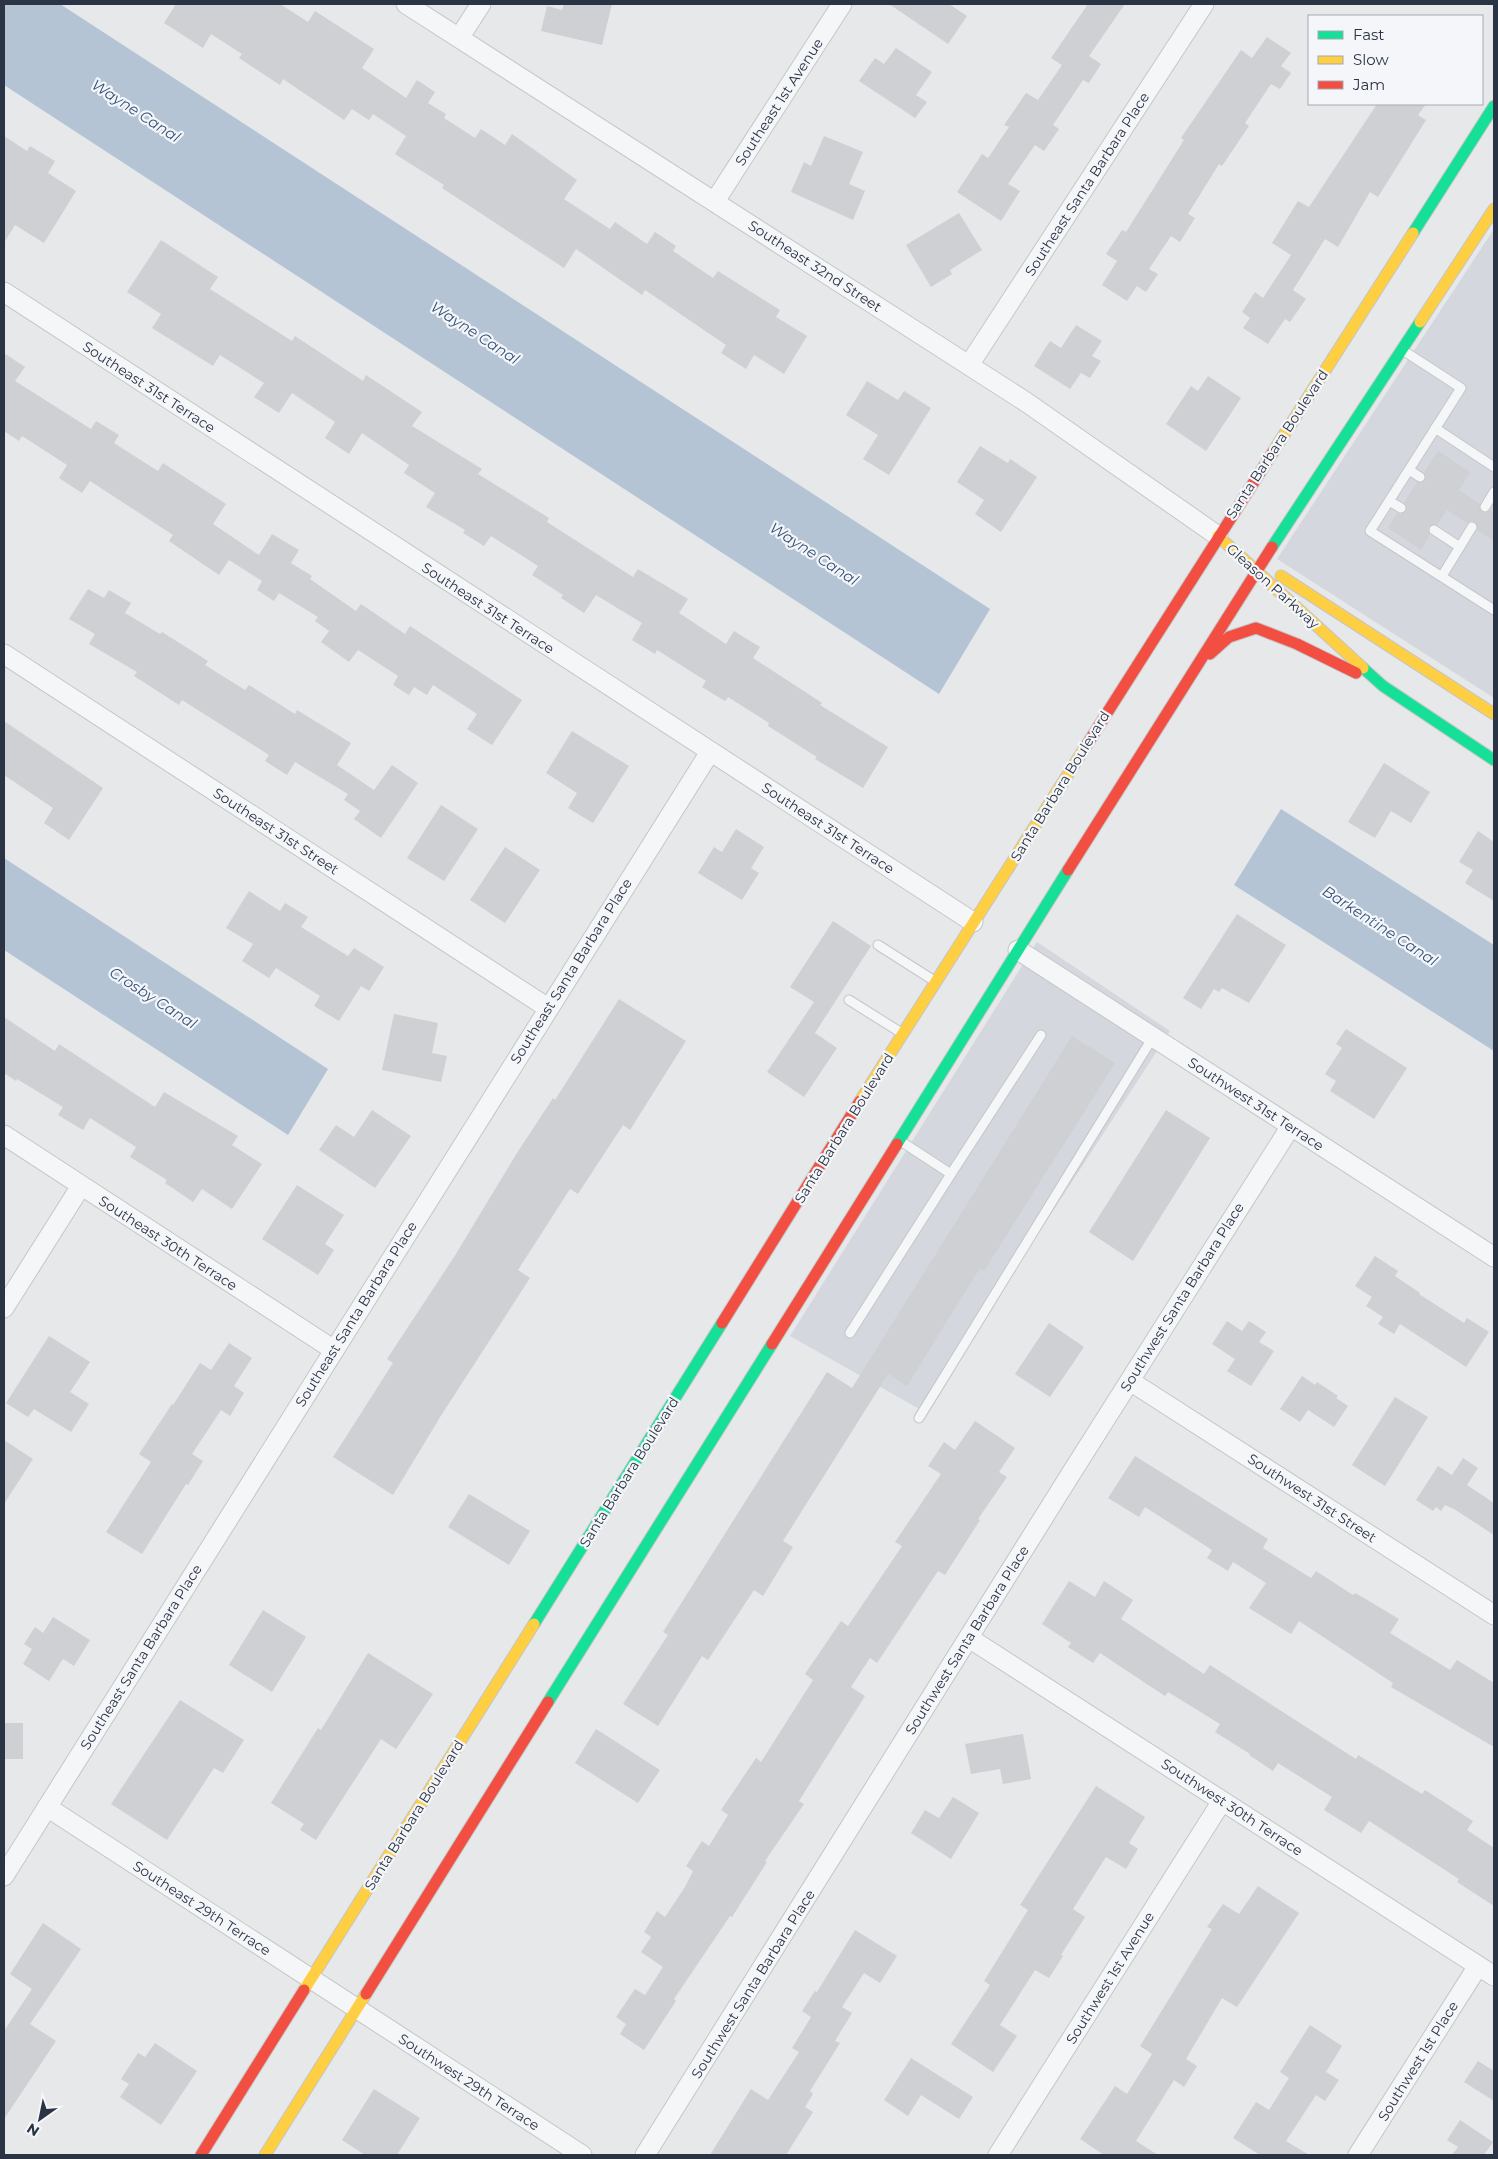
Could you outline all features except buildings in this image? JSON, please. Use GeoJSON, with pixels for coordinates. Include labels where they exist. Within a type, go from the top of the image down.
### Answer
{"type":"FeatureCollection","features":[{"type":"Feature","properties":{"kind":"main road","name":"Santa Barbara Boulevard"},"geometry":{"type":"LineString","coordinates":[[201,2155],[973,922],[1218,536],[1482,134],[1494,106]]}},
{"type":"Feature","properties":{"kind":"main road"},"geometry":{"type":"LineString","coordinates":[[265,2155],[1258,567],[1494,209]]}},
{"type":"Feature","properties":{"kind":"main road","name":"Gleason Parkway"},"geometry":{"type":"LineString","coordinates":[[1218,536],[1258,567],[1383,686],[1494,760]]}},
{"type":"Feature","properties":{"kind":"main road","name":"Gleason Parkway"},"geometry":{"type":"LineString","coordinates":[[1258,567],[1494,714]]}},
{"type":"Feature","properties":{"kind":"main road"},"geometry":{"type":"LineString","coordinates":[[1194,670],[1229,637],[1256,628],[1297,644],[1383,686]]}},
{"type":"Feature","properties":{"kind":"street","name":"Southeast 32nd Street"},"geometry":{"type":"LineString","coordinates":[[406,4],[969,365],[1218,536]]}},
{"type":"Feature","properties":{"kind":"street"},"geometry":{"type":"LineString","coordinates":[[459,38],[481,4]]}},
{"type":"Feature","properties":{"kind":"street","name":"Southeast 1st Avenue"},"geometry":{"type":"LineString","coordinates":[[715,201],[842,4]]}},
{"type":"Feature","properties":{"kind":"street","name":"Southeast Santa Barbara Place"},"geometry":{"type":"LineString","coordinates":[[969,365],[1204,4]]}},
{"type":"Feature","properties":{"kind":"street","name":"Southeast 31st Terrace"},"geometry":{"type":"LineString","coordinates":[[4,292],[973,922]]}},
{"type":"Feature","properties":{"kind":"street","name":"Southeast 31st Street"},"geometry":{"type":"LineString","coordinates":[[4,654],[548,1008]]}},
{"type":"Feature","properties":{"kind":"street","name":"Southeast Santa Barbara Place"},"geometry":{"type":"LineString","coordinates":[[7,1864],[47,1807],[710,752]]}},
{"type":"Feature","properties":{"kind":"street","name":"Southwest 31st Terrace"},"geometry":{"type":"LineString","coordinates":[[1018,950],[1494,1257]]}},
{"type":"Feature","properties":{"kind":"street","name":"Southwest Santa Barbara Place"},"geometry":{"type":"LineString","coordinates":[[645,2155],[1290,1126]]}},
{"type":"Feature","properties":{"kind":"street","name":"Southeast 30th Terrace"},"geometry":{"type":"LineString","coordinates":[[4,1134],[334,1350]]}},
{"type":"Feature","properties":{"kind":"street"},"geometry":{"type":"LineString","coordinates":[[4,1308],[81,1186]]}},
{"type":"Feature","properties":{"kind":"street","name":"Southwest 31st Street"},"geometry":{"type":"LineString","coordinates":[[1130,1381],[1494,1615]]}},
{"type":"Feature","properties":{"kind":"street","name":"Southwest 30th Terrace"},"geometry":{"type":"LineString","coordinates":[[969,1638],[1494,1976]]}},
{"type":"Feature","properties":{"kind":"street","name":"Southwest 1st Avenue"},"geometry":{"type":"LineString","coordinates":[[998,2155],[1222,1801]]}},
{"type":"Feature","properties":{"kind":"street","name":"Southeast 29th Terrace"},"geometry":{"type":"LineString","coordinates":[[47,1807],[356,2008]]}},
{"type":"Feature","properties":{"kind":"street","name":"Southwest 1st Place"},"geometry":{"type":"LineString","coordinates":[[1358,2155],[1478,1966]]}},
{"type":"Feature","properties":{"kind":"street","name":"Southwest 29th Terrace"},"geometry":{"type":"LineString","coordinates":[[356,2008],[582,2155]]}},
{"type":"Feature","properties":{"kind":"lane"},"geometry":{"type":"LineString","coordinates":[[1402,349],[1461,388],[1370,531],[1494,610]]}},
{"type":"Feature","properties":{"kind":"lane"},"geometry":{"type":"LineString","coordinates":[[1434,428],[1494,468]]}},
{"type":"Feature","properties":{"kind":"lane"},"geometry":{"type":"LineString","coordinates":[[1409,470],[1420,477]]}},
{"type":"Feature","properties":{"kind":"lane"},"geometry":{"type":"LineString","coordinates":[[1485,507],[1494,492]]}},
{"type":"Feature","properties":{"kind":"lane"},"geometry":{"type":"LineString","coordinates":[[1389,501],[1401,508]]}},
{"type":"Feature","properties":{"kind":"lane"},"geometry":{"type":"LineString","coordinates":[[1442,576],[1472,527]]}},
{"type":"Feature","properties":{"kind":"lane"},"geometry":{"type":"LineString","coordinates":[[1434,530],[1460,547]]}},
{"type":"Feature","properties":{"kind":"lane"},"geometry":{"type":"LineString","coordinates":[[878,946],[936,982]]}},
{"type":"Feature","properties":{"kind":"lane"},"geometry":{"type":"LineString","coordinates":[[849,1000],[903,1034]]}},
{"type":"Feature","properties":{"kind":"lane"},"geometry":{"type":"LineString","coordinates":[[850,1334],[1041,1035]]}},
{"type":"Feature","properties":{"kind":"lane"},"geometry":{"type":"LineString","coordinates":[[919,1418],[1153,1037]]}},
{"type":"Feature","properties":{"kind":"lane"},"geometry":{"type":"LineString","coordinates":[[900,1140],[951,1174]]}},
{"type":"Feature","properties":{"kind":"shaded area"},"geometry":{"type":"Polygon","coordinates":[[[1494,229],[1493,305],[1494,698],[1277,559],[1494,229]]]}},
{"type":"Feature","properties":{"kind":"shaded area"},"geometry":{"type":"Polygon","coordinates":[[[1037,942],[1170,1031],[923,1411],[790,1336],[1037,942]]]}},
{"type":"Feature","properties":{"kind":"water","name":"Wayne Canal"},"geometry":{"type":"Polygon","coordinates":[[[4,4],[60,4],[990,609],[939,694],[4,85],[4,4]]]}},
{"type":"Feature","properties":{"kind":"water","name":"Barkentine Canal"},"geometry":{"type":"Polygon","coordinates":[[[1281,809],[1494,945],[1494,1051],[1234,885],[1281,809]]]}},
{"type":"Feature","properties":{"kind":"water","name":"Crosby Canal"},"geometry":{"type":"Polygon","coordinates":[[[4,858],[328,1069],[288,1135],[4,950],[4,858]]]}},
{"type":"Feature","properties":{"kind":"traffic: fast"},"geometry":{"type":"LineString","coordinates":[[1413,233],[1494,106]]}},
{"type":"Feature","properties":{"kind":"traffic: fast"},"geometry":{"type":"LineString","coordinates":[[1272,547],[1420,322]]}},
{"type":"Feature","properties":{"kind":"traffic: fast"},"geometry":{"type":"LineString","coordinates":[[1363,668],[1383,686],[1494,760]]}},
{"type":"Feature","properties":{"kind":"traffic: fast"},"geometry":{"type":"LineString","coordinates":[[897,1144],[1068,870]]}},
{"type":"Feature","properties":{"kind":"traffic: fast"},"geometry":{"type":"LineString","coordinates":[[534,1624],[722,1323]]}},
{"type":"Feature","properties":{"kind":"traffic: fast"},"geometry":{"type":"LineString","coordinates":[[548,1702],[772,1344]]}},
{"type":"Feature","properties":{"kind":"traffic: slow"},"geometry":{"type":"LineString","coordinates":[[1420,322],[1494,209]]}},
{"type":"Feature","properties":{"kind":"traffic: slow"},"geometry":{"type":"LineString","coordinates":[[1273,452],[1413,233]]}},
{"type":"Feature","properties":{"kind":"traffic: slow"},"geometry":{"type":"LineString","coordinates":[[1218,536],[1363,668]]}},
{"type":"Feature","properties":{"kind":"traffic: slow"},"geometry":{"type":"LineString","coordinates":[[1281,576],[1494,714]]}},
{"type":"Feature","properties":{"kind":"traffic: slow"},"geometry":{"type":"LineString","coordinates":[[860,1101],[1086,746]]}},
{"type":"Feature","properties":{"kind":"traffic: slow"},"geometry":{"type":"LineString","coordinates":[[304,1990],[534,1624]]}},
{"type":"Feature","properties":{"kind":"traffic: slow"},"geometry":{"type":"LineString","coordinates":[[265,2155],[366,1994]]}},
{"type":"Feature","properties":{"kind":"traffic: jam"},"geometry":{"type":"LineString","coordinates":[[1086,746],[1273,452]]}},
{"type":"Feature","properties":{"kind":"traffic: jam"},"geometry":{"type":"LineString","coordinates":[[1068,870],[1272,547]]}},
{"type":"Feature","properties":{"kind":"traffic: jam"},"geometry":{"type":"LineString","coordinates":[[1210,654],[1229,637],[1256,628],[1297,644],[1356,673]]}},
{"type":"Feature","properties":{"kind":"traffic: jam"},"geometry":{"type":"LineString","coordinates":[[722,1323],[860,1101]]}},
{"type":"Feature","properties":{"kind":"traffic: jam"},"geometry":{"type":"LineString","coordinates":[[772,1344],[897,1144]]}},
{"type":"Feature","properties":{"kind":"traffic: jam"},"geometry":{"type":"LineString","coordinates":[[366,1994],[548,1702]]}},
{"type":"Feature","properties":{"kind":"traffic: jam"},"geometry":{"type":"LineString","coordinates":[[201,2155],[304,1990]]}}]}
